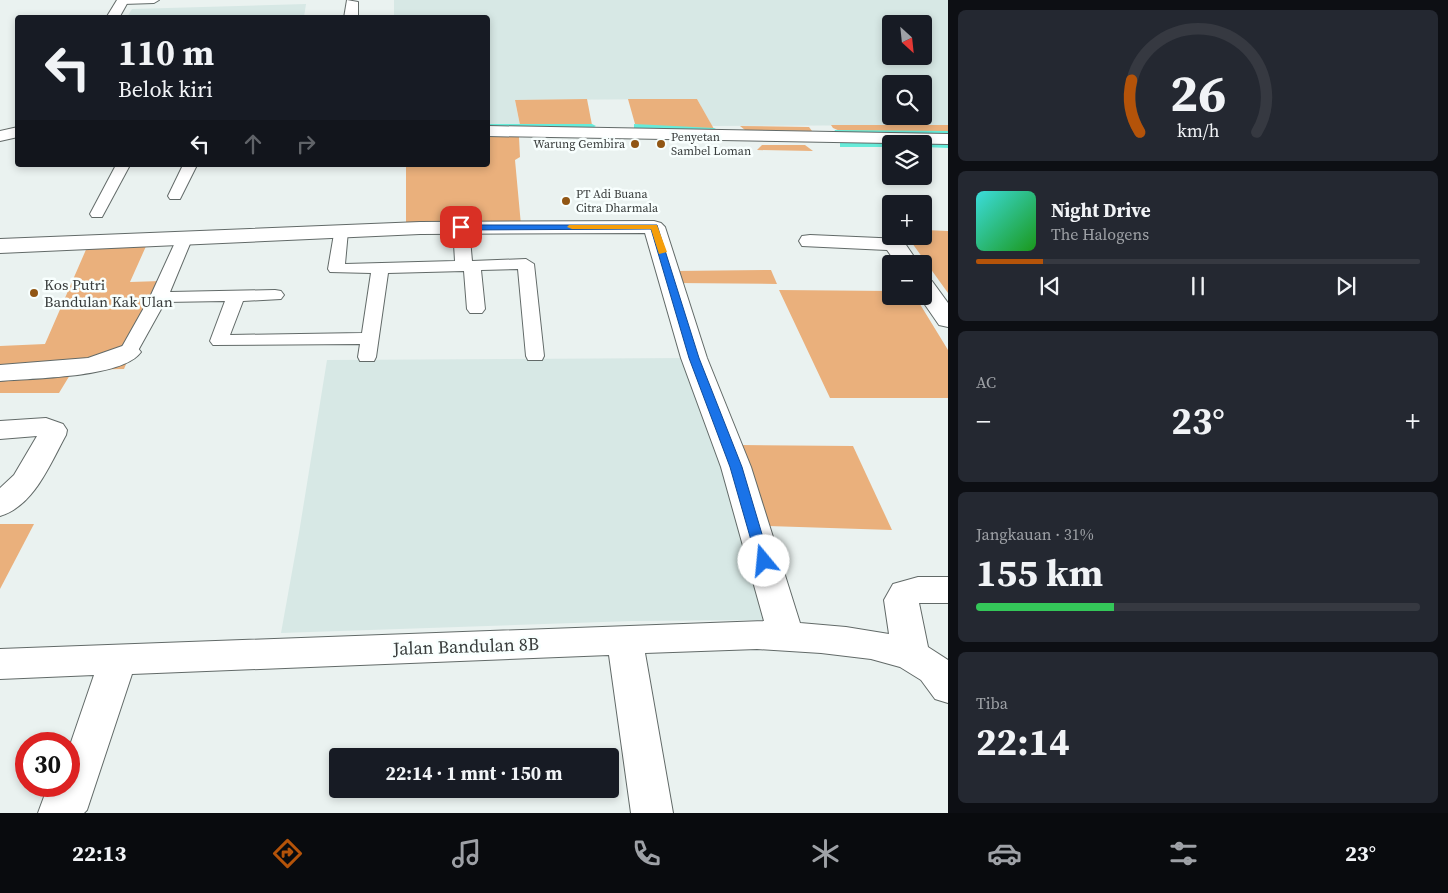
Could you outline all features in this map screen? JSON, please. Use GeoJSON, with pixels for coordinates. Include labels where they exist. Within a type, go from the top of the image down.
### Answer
{"type":"FeatureCollection","features":[{"type":"Feature","properties":{"kind":"street"},"geometry":{"type":"LineString","coordinates":[[114,15],[123,0]]}},
{"type":"Feature","properties":{"kind":"street"},"geometry":{"type":"LineString","coordinates":[[351,15],[352,2]]}},
{"type":"Feature","properties":{"kind":"street"},"geometry":{"type":"LineString","coordinates":[[490,132],[643,132],[732,136],[948,139]]}},
{"type":"Feature","properties":{"kind":"street"},"geometry":{"type":"LineString","coordinates":[[0,246],[43,241],[184,239],[461,227],[654,227],[694,358],[736,467],[786,636]]}},
{"type":"Feature","properties":{"kind":"street"},"geometry":{"type":"LineString","coordinates":[[810,241],[894,244],[902,255]]}},
{"type":"Feature","properties":{"kind":"street"},"geometry":{"type":"LineString","coordinates":[[932,297],[948,320]]}},
{"type":"Feature","properties":{"kind":"street"},"geometry":{"type":"LineString","coordinates":[[0,373],[92,366],[128,352]]}},
{"type":"Feature","properties":{"kind":"street"},"geometry":{"type":"LineString","coordinates":[[0,430],[46,427],[53,430],[25,482],[0,505]]}},
{"type":"Feature","properties":{"kind":"street"},"geometry":{"type":"LineString","coordinates":[[934,669],[901,600],[905,593],[918,590],[948,590]]}},
{"type":"Feature","properties":{"kind":"street","name":"Jalan Bandulan 8B"},"geometry":{"type":"LineString","coordinates":[[0,664],[625,640],[786,636],[870,644],[934,669]]}},
{"type":"Feature","properties":{"kind":"street"},"geometry":{"type":"LineString","coordinates":[[625,640],[652,813]]}},
{"type":"Feature","properties":{"kind":"street"},"geometry":{"type":"LineString","coordinates":[[59,813],[60,808],[72,797],[118,660]]}},
{"type":"Feature","properties":{"kind":"lane"},"geometry":{"type":"LineString","coordinates":[[123,0],[154,0]]}},
{"type":"Feature","properties":{"kind":"lane"},"geometry":{"type":"LineString","coordinates":[[97,214],[122,167]]}},
{"type":"Feature","properties":{"kind":"lane"},"geometry":{"type":"LineString","coordinates":[[175,196],[189,167]]}},
{"type":"Feature","properties":{"kind":"lane"},"geometry":{"type":"LineString","coordinates":[[461,227],[463,261],[473,270],[476,309]]}},
{"type":"Feature","properties":{"kind":"lane"},"geometry":{"type":"LineString","coordinates":[[340,231],[336,269],[526,264],[535,356]]}},
{"type":"Feature","properties":{"kind":"lane"},"geometry":{"type":"LineString","coordinates":[[128,352],[159,297],[184,239]]}},
{"type":"Feature","properties":{"kind":"lane"},"geometry":{"type":"LineString","coordinates":[[367,357],[380,268]]}},
{"type":"Feature","properties":{"kind":"lane"},"geometry":{"type":"LineString","coordinates":[[159,297],[276,295]]}},
{"type":"Feature","properties":{"kind":"lane"},"geometry":{"type":"LineString","coordinates":[[236,296],[219,340],[370,338]]}},
{"type":"Feature","properties":{"kind":"shaded area"},"geometry":{"type":"Polygon","coordinates":[[[394,0],[948,0],[948,125],[712,126],[697,99],[515,100],[520,125],[490,124],[490,15],[394,15],[394,0]]]}},
{"type":"Feature","properties":{"kind":"shaded area"},"geometry":{"type":"Polygon","coordinates":[[[306,4],[304,15],[128,15],[132,9],[306,4]]]}},
{"type":"Feature","properties":{"kind":"shaded area"},"geometry":{"type":"Polygon","coordinates":[[[587,99],[592,125],[590,126],[520,125],[515,100],[587,99]]]}},
{"type":"Feature","properties":{"kind":"shaded area"},"geometry":{"type":"Polygon","coordinates":[[[628,99],[697,99],[714,129],[635,124],[628,99]]]}},
{"type":"Feature","properties":{"kind":"shaded area"},"geometry":{"type":"Polygon","coordinates":[[[831,125],[948,125],[948,132],[840,131],[831,125]]]}},
{"type":"Feature","properties":{"kind":"shaded area"},"geometry":{"type":"Polygon","coordinates":[[[740,126],[809,127],[812,131],[745,130],[740,126]]]}},
{"type":"Feature","properties":{"kind":"shaded area"},"geometry":{"type":"Polygon","coordinates":[[[490,137],[519,137],[520,157],[515,160],[521,225],[406,226],[406,167],[490,167],[490,137]]]}},
{"type":"Feature","properties":{"kind":"shaded area"},"geometry":{"type":"Polygon","coordinates":[[[762,145],[805,145],[813,151],[757,150],[762,145]]]}},
{"type":"Feature","properties":{"kind":"shaded area"},"geometry":{"type":"Polygon","coordinates":[[[932,230],[948,231],[948,293],[932,271],[932,255],[921,255],[913,245],[932,245],[932,230]]]}},
{"type":"Feature","properties":{"kind":"shaded area"},"geometry":{"type":"Polygon","coordinates":[[[147,244],[130,282],[161,281],[124,369],[73,370],[59,393],[0,393],[0,346],[45,344],[88,245],[147,244]]]}},
{"type":"Feature","properties":{"kind":"shaded area"},"geometry":{"type":"Polygon","coordinates":[[[771,270],[777,284],[677,283],[674,271],[771,270]]]}},
{"type":"Feature","properties":{"kind":"shaded area"},"geometry":{"type":"Polygon","coordinates":[[[779,290],[882,291],[882,305],[920,305],[948,350],[948,398],[830,398],[779,290]]]}},
{"type":"Feature","properties":{"kind":"shaded area"},"geometry":{"type":"Polygon","coordinates":[[[685,358],[773,620],[632,621],[281,633],[327,360],[685,358]]]}},
{"type":"Feature","properties":{"kind":"shaded area"},"geometry":{"type":"Polygon","coordinates":[[[741,445],[853,446],[892,530],[768,526],[741,445]]]}},
{"type":"Feature","properties":{"kind":"shaded area"},"geometry":{"type":"Polygon","coordinates":[[[0,524],[34,524],[0,589],[0,524]]]}},
{"type":"Feature","properties":{"kind":"waterway"},"geometry":{"type":"LineString","coordinates":[[490,126],[592,126]]}},
{"type":"Feature","properties":{"kind":"waterway"},"geometry":{"type":"LineString","coordinates":[[637,126],[714,130]]}},
{"type":"Feature","properties":{"kind":"waterway"},"geometry":{"type":"LineString","coordinates":[[838,132],[948,133]]}},
{"type":"Feature","properties":{"kind":"waterway"},"geometry":{"type":"LineString","coordinates":[[843,145],[882,145]]}},
{"type":"Feature","properties":{"kind":"waterway"},"geometry":{"type":"LineString","coordinates":[[932,145],[948,146]]}},
{"type":"Feature","properties":{"kind":"slow traffic"},"geometry":{"type":"LineString","coordinates":[[572,227],[654,227],[662,252]]}},
{"type":"Feature","properties":{"kind":"place","name":"Warung Gembira"},"geometry":{"type":"Point","coordinates":[635,144]}},
{"type":"Feature","properties":{"kind":"place","name":"Penyetan Sambel Loman"},"geometry":{"type":"Point","coordinates":[661,144]}},
{"type":"Feature","properties":{"kind":"place","name":"PT Adi Buana Citra Dharmala"},"geometry":{"type":"Point","coordinates":[566,201]}},
{"type":"Feature","properties":{"kind":"place","name":"Kos Putri Bandulan Kak Ulan"},"geometry":{"type":"Point","coordinates":[34,293]}},
{"type":"Feature","properties":{"kind":"route"},"geometry":{"type":"LineString","coordinates":[[461,227],[654,227],[694,358],[736,467],[764,561]]}}]}
